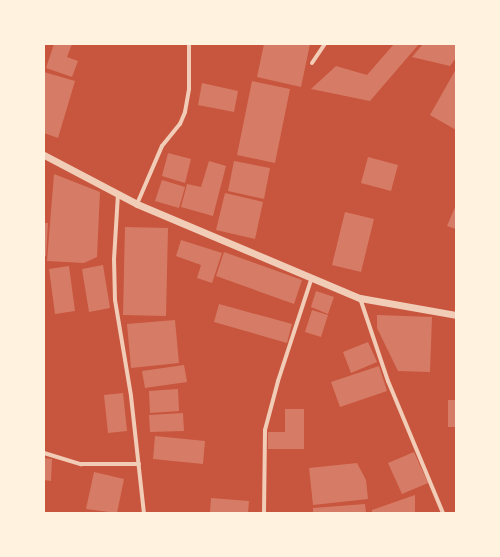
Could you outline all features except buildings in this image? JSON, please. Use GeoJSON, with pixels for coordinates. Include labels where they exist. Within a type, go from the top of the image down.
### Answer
{"type":"FeatureCollection","features":[{"type":"Feature","properties":{"kind":"street"},"geometry":{"type":"LineString","coordinates":[[137,204],[162,146],[180,124],[185,112],[189,89],[189,44]]}},
{"type":"Feature","properties":{"kind":"street"},"geometry":{"type":"LineString","coordinates":[[312,63],[324,44]]}},
{"type":"Feature","properties":{"kind":"street"},"geometry":{"type":"LineString","coordinates":[[44,154],[137,204],[360,298],[456,314]]}},
{"type":"Feature","properties":{"kind":"street"},"geometry":{"type":"LineString","coordinates":[[118,193],[114,259],[115,300],[139,464],[144,513]]}},
{"type":"Feature","properties":{"kind":"street"},"geometry":{"type":"LineString","coordinates":[[264,513],[265,430],[278,381],[312,277]]}},
{"type":"Feature","properties":{"kind":"street"},"geometry":{"type":"LineString","coordinates":[[360,298],[388,381],[443,513]]}},
{"type":"Feature","properties":{"kind":"street"},"geometry":{"type":"LineString","coordinates":[[44,453],[82,464],[139,464]]}}]}
